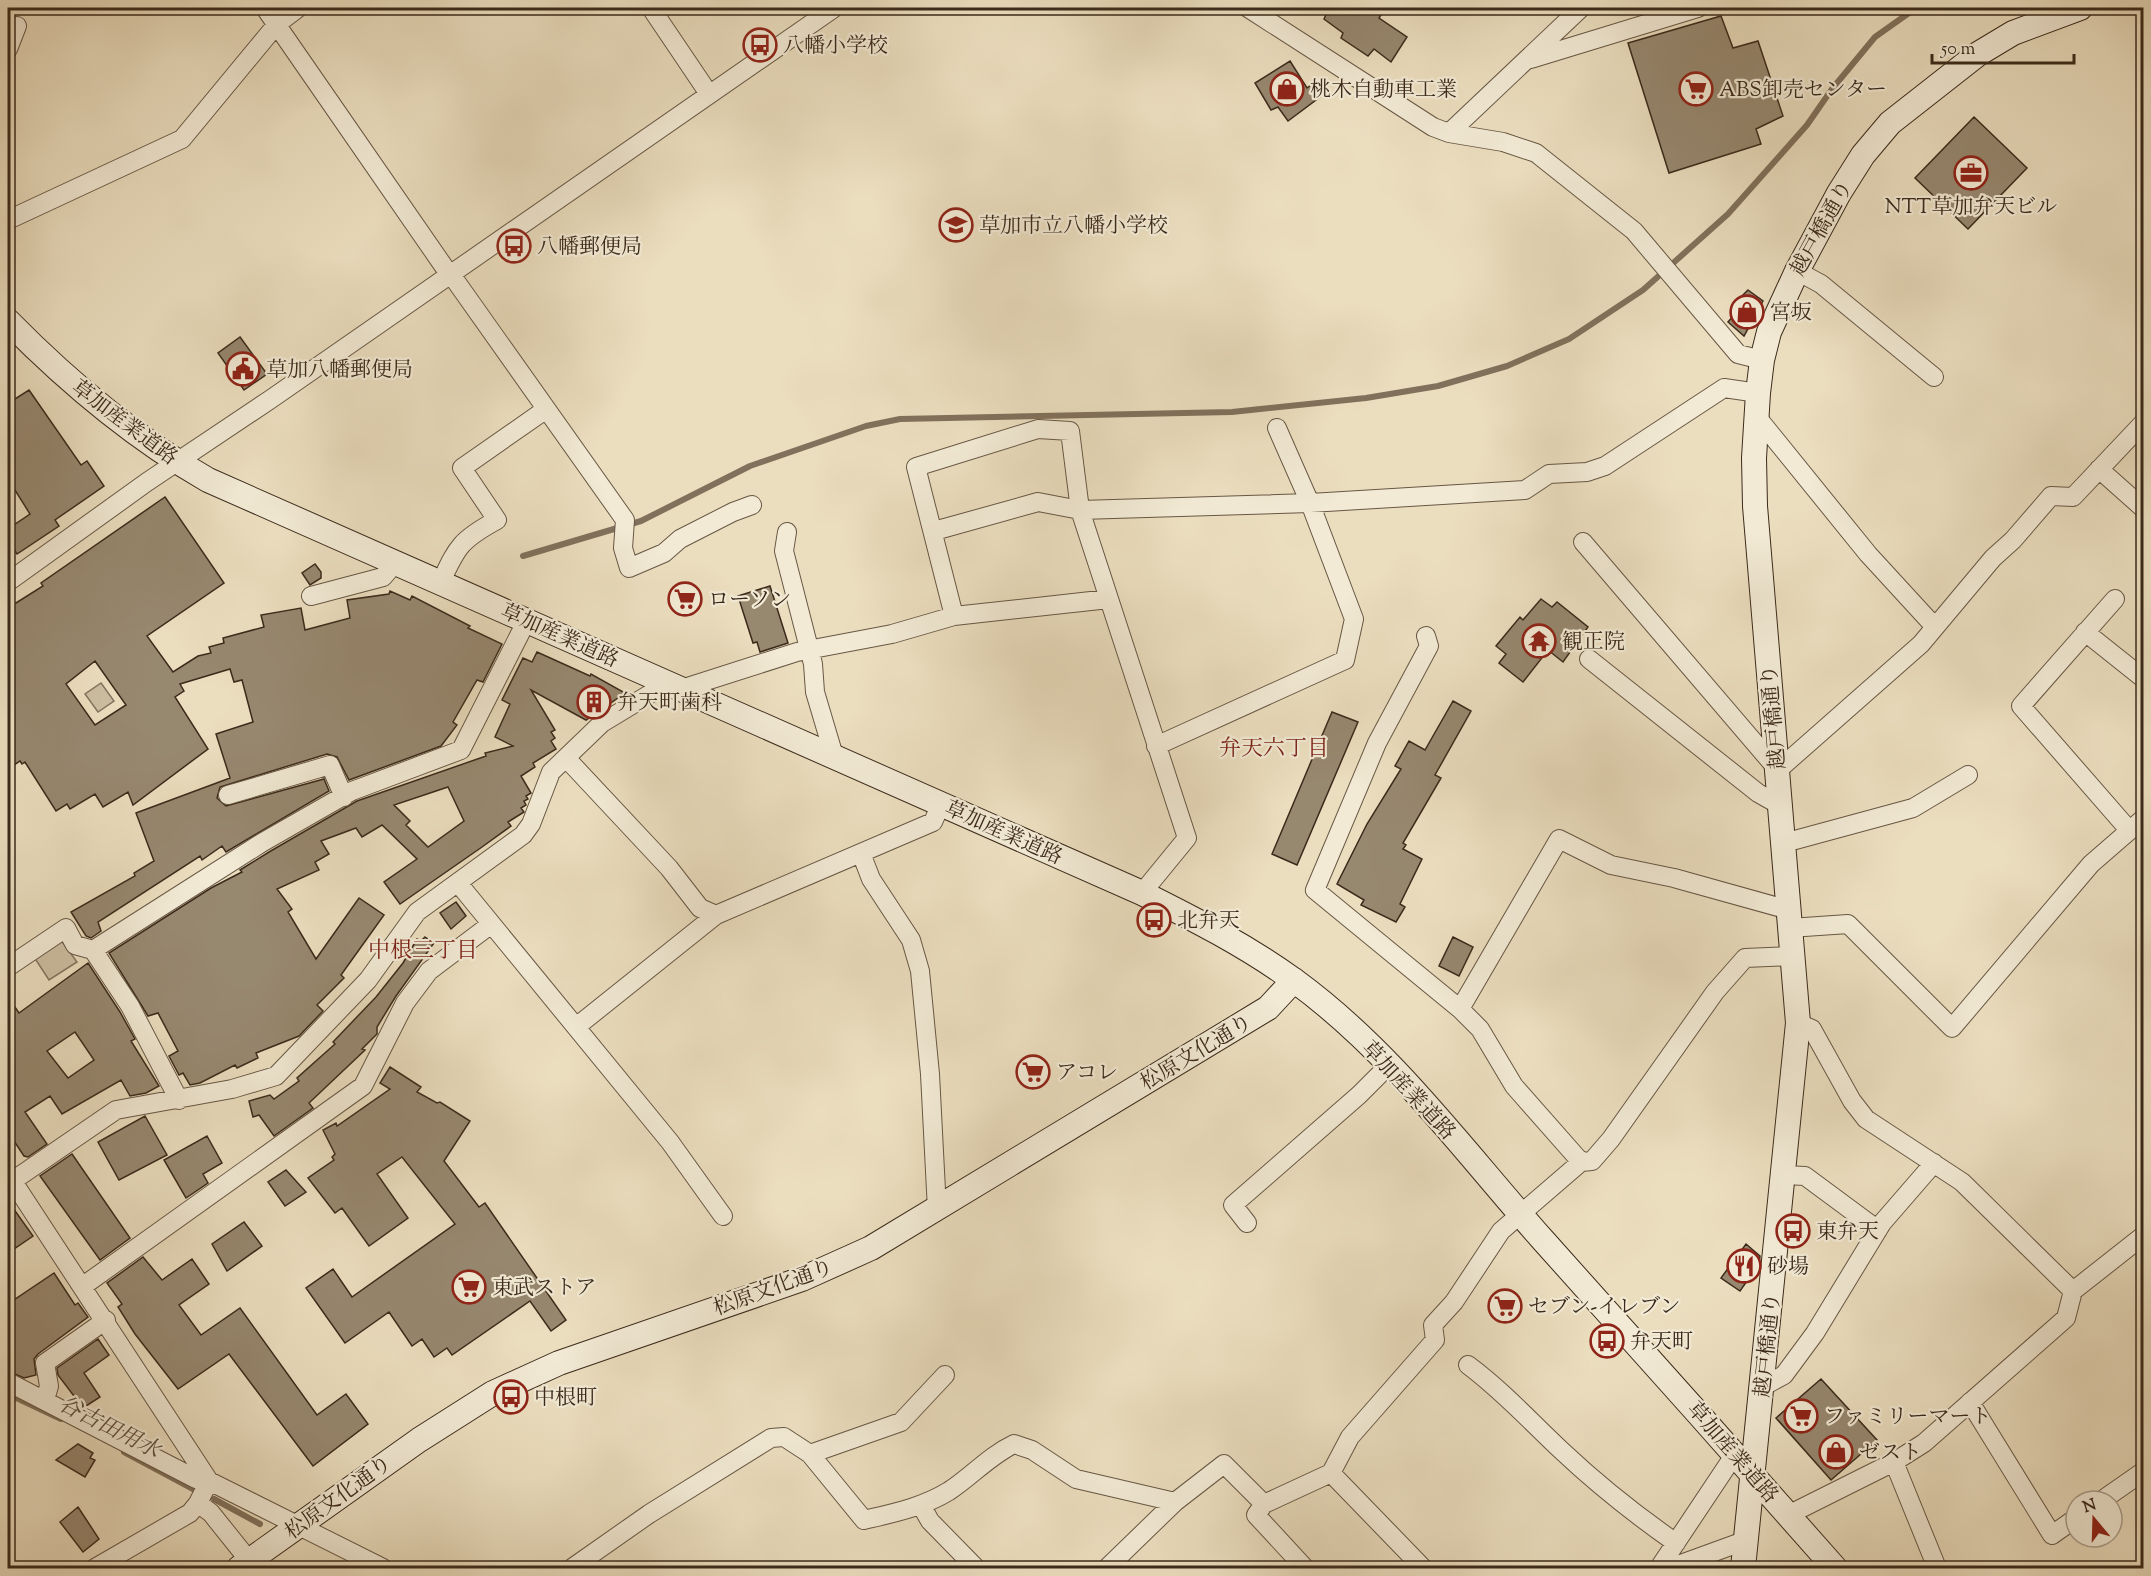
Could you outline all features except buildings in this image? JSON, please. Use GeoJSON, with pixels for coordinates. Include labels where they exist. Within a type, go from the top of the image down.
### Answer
{"type":"FeatureCollection","features":[{"type":"Feature","properties":{"kind":"street"},"geometry":{"type":"LineString","coordinates":[[265,8],[545,410],[625,520],[623,548],[629,568],[664,553],[680,539],[752,505]]}},
{"type":"Feature","properties":{"kind":"street"},"geometry":{"type":"LineString","coordinates":[[8,220],[182,139],[277,24],[298,8]]}},
{"type":"Feature","properties":{"kind":"street"},"geometry":{"type":"LineString","coordinates":[[651,8],[709,94]]}},
{"type":"Feature","properties":{"kind":"street"},"geometry":{"type":"LineString","coordinates":[[8,582],[176,462],[834,8]]}},
{"type":"Feature","properties":{"kind":"street"},"geometry":{"type":"LineString","coordinates":[[1248,8],[1433,127],[1449,133],[1503,142],[1536,153],[1634,231],[1738,354],[1762,360]]}},
{"type":"Feature","properties":{"kind":"street"},"geometry":{"type":"LineString","coordinates":[[1449,133],[1581,8]]}},
{"type":"Feature","properties":{"kind":"street"},"geometry":{"type":"LineString","coordinates":[[1526,60],[1698,8]]}},
{"type":"Feature","properties":{"kind":"street","name":"越戸橋通り"},"geometry":{"type":"LineString","coordinates":[[1743,1569],[1798,1023],[1755,506],[1756,417],[1762,360],[1777,311],[1839,193],[1863,155],[1890,123],[1978,54],[2013,33],[2080,8]]}},
{"type":"Feature","properties":{"kind":"street"},"geometry":{"type":"LineString","coordinates":[[8,50],[16,26]]}},
{"type":"Feature","properties":{"kind":"street"},"geometry":{"type":"LineString","coordinates":[[1797,272],[1821,284],[1934,377]]}},
{"type":"Feature","properties":{"kind":"street","name":"草加産業道路"},"geometry":{"type":"LineString","coordinates":[[8,321],[105,411],[176,462],[265,506],[1142,893],[1192,918],[1294,980],[1354,1032],[1427,1105],[1520,1214],[1835,1569]]}},
{"type":"Feature","properties":{"kind":"street"},"geometry":{"type":"LineString","coordinates":[[934,531],[1038,502],[1080,510],[1310,503],[1525,490],[1549,474],[1587,472],[1605,466],[1724,388],[1758,393]]}},
{"type":"Feature","properties":{"kind":"street"},"geometry":{"type":"LineString","coordinates":[[441,582],[454,552],[471,534],[498,520],[462,468],[545,410]]}},
{"type":"Feature","properties":{"kind":"street"},"geometry":{"type":"LineString","coordinates":[[1756,417],[1868,554],[1935,627]]}},
{"type":"Feature","properties":{"kind":"street"},"geometry":{"type":"LineString","coordinates":[[1583,542],[1778,770],[1921,644],[1993,558],[2013,540],[2051,496],[2073,496],[2144,422]]}},
{"type":"Feature","properties":{"kind":"street"},"geometry":{"type":"LineString","coordinates":[[1156,746],[1345,660],[1354,619],[1310,503],[1277,428]]}},
{"type":"Feature","properties":{"kind":"street"},"geometry":{"type":"LineString","coordinates":[[954,616],[916,467],[1038,429],[1070,431],[1080,510],[1187,838],[1142,893]]}},
{"type":"Feature","properties":{"kind":"street"},"geometry":{"type":"LineString","coordinates":[[2099,469],[2144,509]]}},
{"type":"Feature","properties":{"kind":"street"},"geometry":{"type":"LineString","coordinates":[[787,532],[784,551],[809,650],[815,692],[834,756]]}},
{"type":"Feature","properties":{"kind":"street"},"geometry":{"type":"LineString","coordinates":[[311,596],[383,577],[396,562]]}},
{"type":"Feature","properties":{"kind":"street"},"geometry":{"type":"LineString","coordinates":[[209,1481],[106,1320],[9,1180],[116,1110],[179,1100],[276,1076],[368,980],[417,912],[523,835],[531,824],[551,772],[602,723],[675,686],[809,650],[892,634],[954,616],[1109,599]]}},
{"type":"Feature","properties":{"kind":"street"},"geometry":{"type":"LineString","coordinates":[[2115,599],[2021,706],[2129,830]]}},
{"type":"Feature","properties":{"kind":"street"},"geometry":{"type":"LineString","coordinates":[[93,950],[263,842],[352,791],[461,750],[527,620]]}},
{"type":"Feature","properties":{"kind":"street"},"geometry":{"type":"LineString","coordinates":[[2085,633],[2144,679]]}},
{"type":"Feature","properties":{"kind":"street"},"geometry":{"type":"LineString","coordinates":[[1426,636],[1429,646],[1377,742],[1315,890],[1460,1009],[1480,1029],[1514,1086],[1581,1162]]}},
{"type":"Feature","properties":{"kind":"street"},"geometry":{"type":"LineString","coordinates":[[1589,659],[1758,793],[1781,806]]}},
{"type":"Feature","properties":{"kind":"street"},"geometry":{"type":"LineString","coordinates":[[567,759],[669,868],[700,908],[716,915]]}},
{"type":"Feature","properties":{"kind":"street"},"geometry":{"type":"LineString","coordinates":[[228,795],[330,765],[344,797]]}},
{"type":"Feature","properties":{"kind":"street"},"geometry":{"type":"LineString","coordinates":[[1784,843],[1869,822],[1913,808],[1968,775]]}},
{"type":"Feature","properties":{"kind":"street"},"geometry":{"type":"LineString","coordinates":[[576,1027],[716,915],[933,822],[941,804]]}},
{"type":"Feature","properties":{"kind":"street"},"geometry":{"type":"LineString","coordinates":[[1460,1009],[1559,839],[1611,865],[1665,876],[1789,919],[1848,924],[1952,1028],[2091,864],[2144,818]]}},
{"type":"Feature","properties":{"kind":"street"},"geometry":{"type":"LineString","coordinates":[[861,853],[871,879],[911,940],[920,971],[930,1074],[937,1210]]}},
{"type":"Feature","properties":{"kind":"street"},"geometry":{"type":"LineString","coordinates":[[458,883],[490,925],[670,1142],[723,1216]]}},
{"type":"Feature","properties":{"kind":"street"},"geometry":{"type":"LineString","coordinates":[[83,1286],[363,1086],[405,1003],[429,972],[490,925]]}},
{"type":"Feature","properties":{"kind":"street"},"geometry":{"type":"LineString","coordinates":[[8,967],[66,928],[75,945],[93,950],[130,1006],[179,1100]]}},
{"type":"Feature","properties":{"kind":"street"},"geometry":{"type":"LineString","coordinates":[[1305,1569],[1256,1515],[1264,1504],[1330,1473],[1350,1437],[1435,1340],[1432,1324],[1454,1302],[1501,1231],[1581,1162],[1592,1161],[1611,1139],[1714,992],[1745,958],[1793,956]]}},
{"type":"Feature","properties":{"kind":"street","name":"松原文化通り"},"geometry":{"type":"LineString","coordinates":[[248,1566],[297,1527],[427,1434],[492,1393],[560,1363],[802,1279],[871,1248],[1268,1008],[1294,980]]}},
{"type":"Feature","properties":{"kind":"street"},"geometry":{"type":"LineString","coordinates":[[1798,1023],[1812,1029],[1852,1101],[1866,1119],[1969,1188],[2073,1291]]}},
{"type":"Feature","properties":{"kind":"street"},"geometry":{"type":"LineString","coordinates":[[1247,1223],[1233,1205],[1359,1095],[1388,1066]]}},
{"type":"Feature","properties":{"kind":"street"},"geometry":{"type":"LineString","coordinates":[[1762,1387],[1784,1375],[1815,1333],[1878,1230],[1934,1163]]}},
{"type":"Feature","properties":{"kind":"street"},"geometry":{"type":"LineString","coordinates":[[1784,1175],[1805,1176],[1878,1230]]}},
{"type":"Feature","properties":{"kind":"street"},"geometry":{"type":"LineString","coordinates":[[1788,1515],[1894,1462],[1924,1443],[2066,1318],[2073,1291],[2144,1235]]}},
{"type":"Feature","properties":{"kind":"street"},"geometry":{"type":"LineString","coordinates":[[45,1400],[50,1386],[45,1363],[106,1320]]}},
{"type":"Feature","properties":{"kind":"street"},"geometry":{"type":"LineString","coordinates":[[1468,1365],[1520,1408],[1560,1450],[1599,1484],[1676,1543]]}},
{"type":"Feature","properties":{"kind":"street"},"geometry":{"type":"LineString","coordinates":[[810,1454],[901,1422],[945,1375]]}},
{"type":"Feature","properties":{"kind":"street"},"geometry":{"type":"LineString","coordinates":[[8,1382],[196,1479],[209,1481],[383,1569]]}},
{"type":"Feature","properties":{"kind":"street"},"geometry":{"type":"LineString","coordinates":[[1970,1402],[2052,1535],[2064,1526]]}},
{"type":"Feature","properties":{"kind":"street"},"geometry":{"type":"LineString","coordinates":[[572,1569],[649,1514],[771,1438],[784,1437],[810,1454],[864,1520],[921,1505],[952,1490],[997,1452],[1014,1444],[1032,1450],[1076,1479],[1175,1502]]}},
{"type":"Feature","properties":{"kind":"street"},"geometry":{"type":"LineString","coordinates":[[1659,1569],[1735,1454]]}},
{"type":"Feature","properties":{"kind":"street"},"geometry":{"type":"LineString","coordinates":[[1894,1462],[1937,1569]]}},
{"type":"Feature","properties":{"kind":"street"},"geometry":{"type":"LineString","coordinates":[[1107,1569],[1175,1502],[1224,1464],[1264,1504]]}},
{"type":"Feature","properties":{"kind":"street"},"geometry":{"type":"LineString","coordinates":[[2118,1489],[2144,1471]]}},
{"type":"Feature","properties":{"kind":"street"},"geometry":{"type":"LineString","coordinates":[[1330,1473],[1424,1569]]}},
{"type":"Feature","properties":{"kind":"street"},"geometry":{"type":"LineString","coordinates":[[95,1569],[190,1513],[209,1481]]}},
{"type":"Feature","properties":{"kind":"street"},"geometry":{"type":"LineString","coordinates":[[198,1503],[211,1513],[248,1566]]}},
{"type":"Feature","properties":{"kind":"street"},"geometry":{"type":"LineString","coordinates":[[921,1505],[930,1521],[976,1569]]}},
{"type":"Feature","properties":{"kind":"street"},"geometry":{"type":"LineString","coordinates":[[1670,1569],[1746,1540]]}},
{"type":"Feature","properties":{"kind":"shaded area"},"geometry":{"type":"Polygon","coordinates":[[[101,683],[114,701],[98,712],[85,694],[101,683]]]}},
{"type":"Feature","properties":{"kind":"shaded area"},"geometry":{"type":"Polygon","coordinates":[[[61,940],[77,962],[49,980],[34,957],[61,940]]]}},
{"type":"Feature","properties":{"kind":"waterway"},"geometry":{"type":"LineString","coordinates":[[523,556],[641,521],[750,466],[866,426],[900,419],[1232,412],[1366,398],[1438,386],[1507,366],[1569,339],[1643,290],[1728,214],[1807,125],[1832,89],[1875,37],[1916,8]]}},
{"type":"Feature","properties":{"kind":"waterway","name":"谷古田用水"},"geometry":{"type":"LineString","coordinates":[[8,1394],[61,1419]]}},
{"type":"Feature","properties":{"kind":"waterway","name":"谷古田用水"},"geometry":{"type":"LineString","coordinates":[[124,1452],[195,1490]]}},
{"type":"Feature","properties":{"kind":"waterway","name":"谷古田用水"},"geometry":{"type":"LineString","coordinates":[[214,1499],[260,1524]]}},
{"type":"Feature","properties":{"kind":"place","name":"八幡小学校"},"geometry":{"type":"Point","coordinates":[760,45]}},
{"type":"Feature","properties":{"kind":"place","name":"桃木自動車工業"},"geometry":{"type":"Point","coordinates":[1287,89]}},
{"type":"Feature","properties":{"kind":"place","name":"ABS卸売センター"},"geometry":{"type":"Point","coordinates":[1696,89]}},
{"type":"Feature","properties":{"kind":"place","name":"NTT草加弁天ビル"},"geometry":{"type":"Point","coordinates":[1971,173]}},
{"type":"Feature","properties":{"kind":"place","name":"草加市立八幡小学校"},"geometry":{"type":"Point","coordinates":[956,225]}},
{"type":"Feature","properties":{"kind":"place","name":"八幡郵便局"},"geometry":{"type":"Point","coordinates":[514,246]}},
{"type":"Feature","properties":{"kind":"place","name":"宮坂"},"geometry":{"type":"Point","coordinates":[1747,312]}},
{"type":"Feature","properties":{"kind":"place","name":"草加八幡郵便局"},"geometry":{"type":"Point","coordinates":[243,369]}},
{"type":"Feature","properties":{"kind":"place","name":"ローソン"},"geometry":{"type":"Point","coordinates":[685,599]}},
{"type":"Feature","properties":{"kind":"place","name":"観正院"},"geometry":{"type":"Point","coordinates":[1539,641]}},
{"type":"Feature","properties":{"kind":"place","name":"弁天町歯科"},"geometry":{"type":"Point","coordinates":[594,702]}},
{"type":"Feature","properties":{"kind":"place","name":"北弁天"},"geometry":{"type":"Point","coordinates":[1154,920]}},
{"type":"Feature","properties":{"kind":"place","name":"アコレ"},"geometry":{"type":"Point","coordinates":[1033,1072]}},
{"type":"Feature","properties":{"kind":"place","name":"東弁天"},"geometry":{"type":"Point","coordinates":[1793,1231]}},
{"type":"Feature","properties":{"kind":"place","name":"砂場"},"geometry":{"type":"Point","coordinates":[1744,1266]}},
{"type":"Feature","properties":{"kind":"place","name":"東武ストア"},"geometry":{"type":"Point","coordinates":[469,1287]}},
{"type":"Feature","properties":{"kind":"place","name":"セブン-イレブン"},"geometry":{"type":"Point","coordinates":[1505,1306]}},
{"type":"Feature","properties":{"kind":"place","name":"弁天町"},"geometry":{"type":"Point","coordinates":[1607,1341]}},
{"type":"Feature","properties":{"kind":"place","name":"中根町"},"geometry":{"type":"Point","coordinates":[511,1397]}},
{"type":"Feature","properties":{"kind":"place","name":"ファミリーマート"},"geometry":{"type":"Point","coordinates":[1801,1416]}},
{"type":"Feature","properties":{"kind":"place","name":"ゼスト"},"geometry":{"type":"Point","coordinates":[1836,1452]}},
{"type":"Feature","properties":{"kind":"district","name":"弁天六丁目"},"geometry":{"type":"Point","coordinates":[1274,747]}},
{"type":"Feature","properties":{"kind":"district","name":"中根三丁目"},"geometry":{"type":"Point","coordinates":[423,949]}}]}
